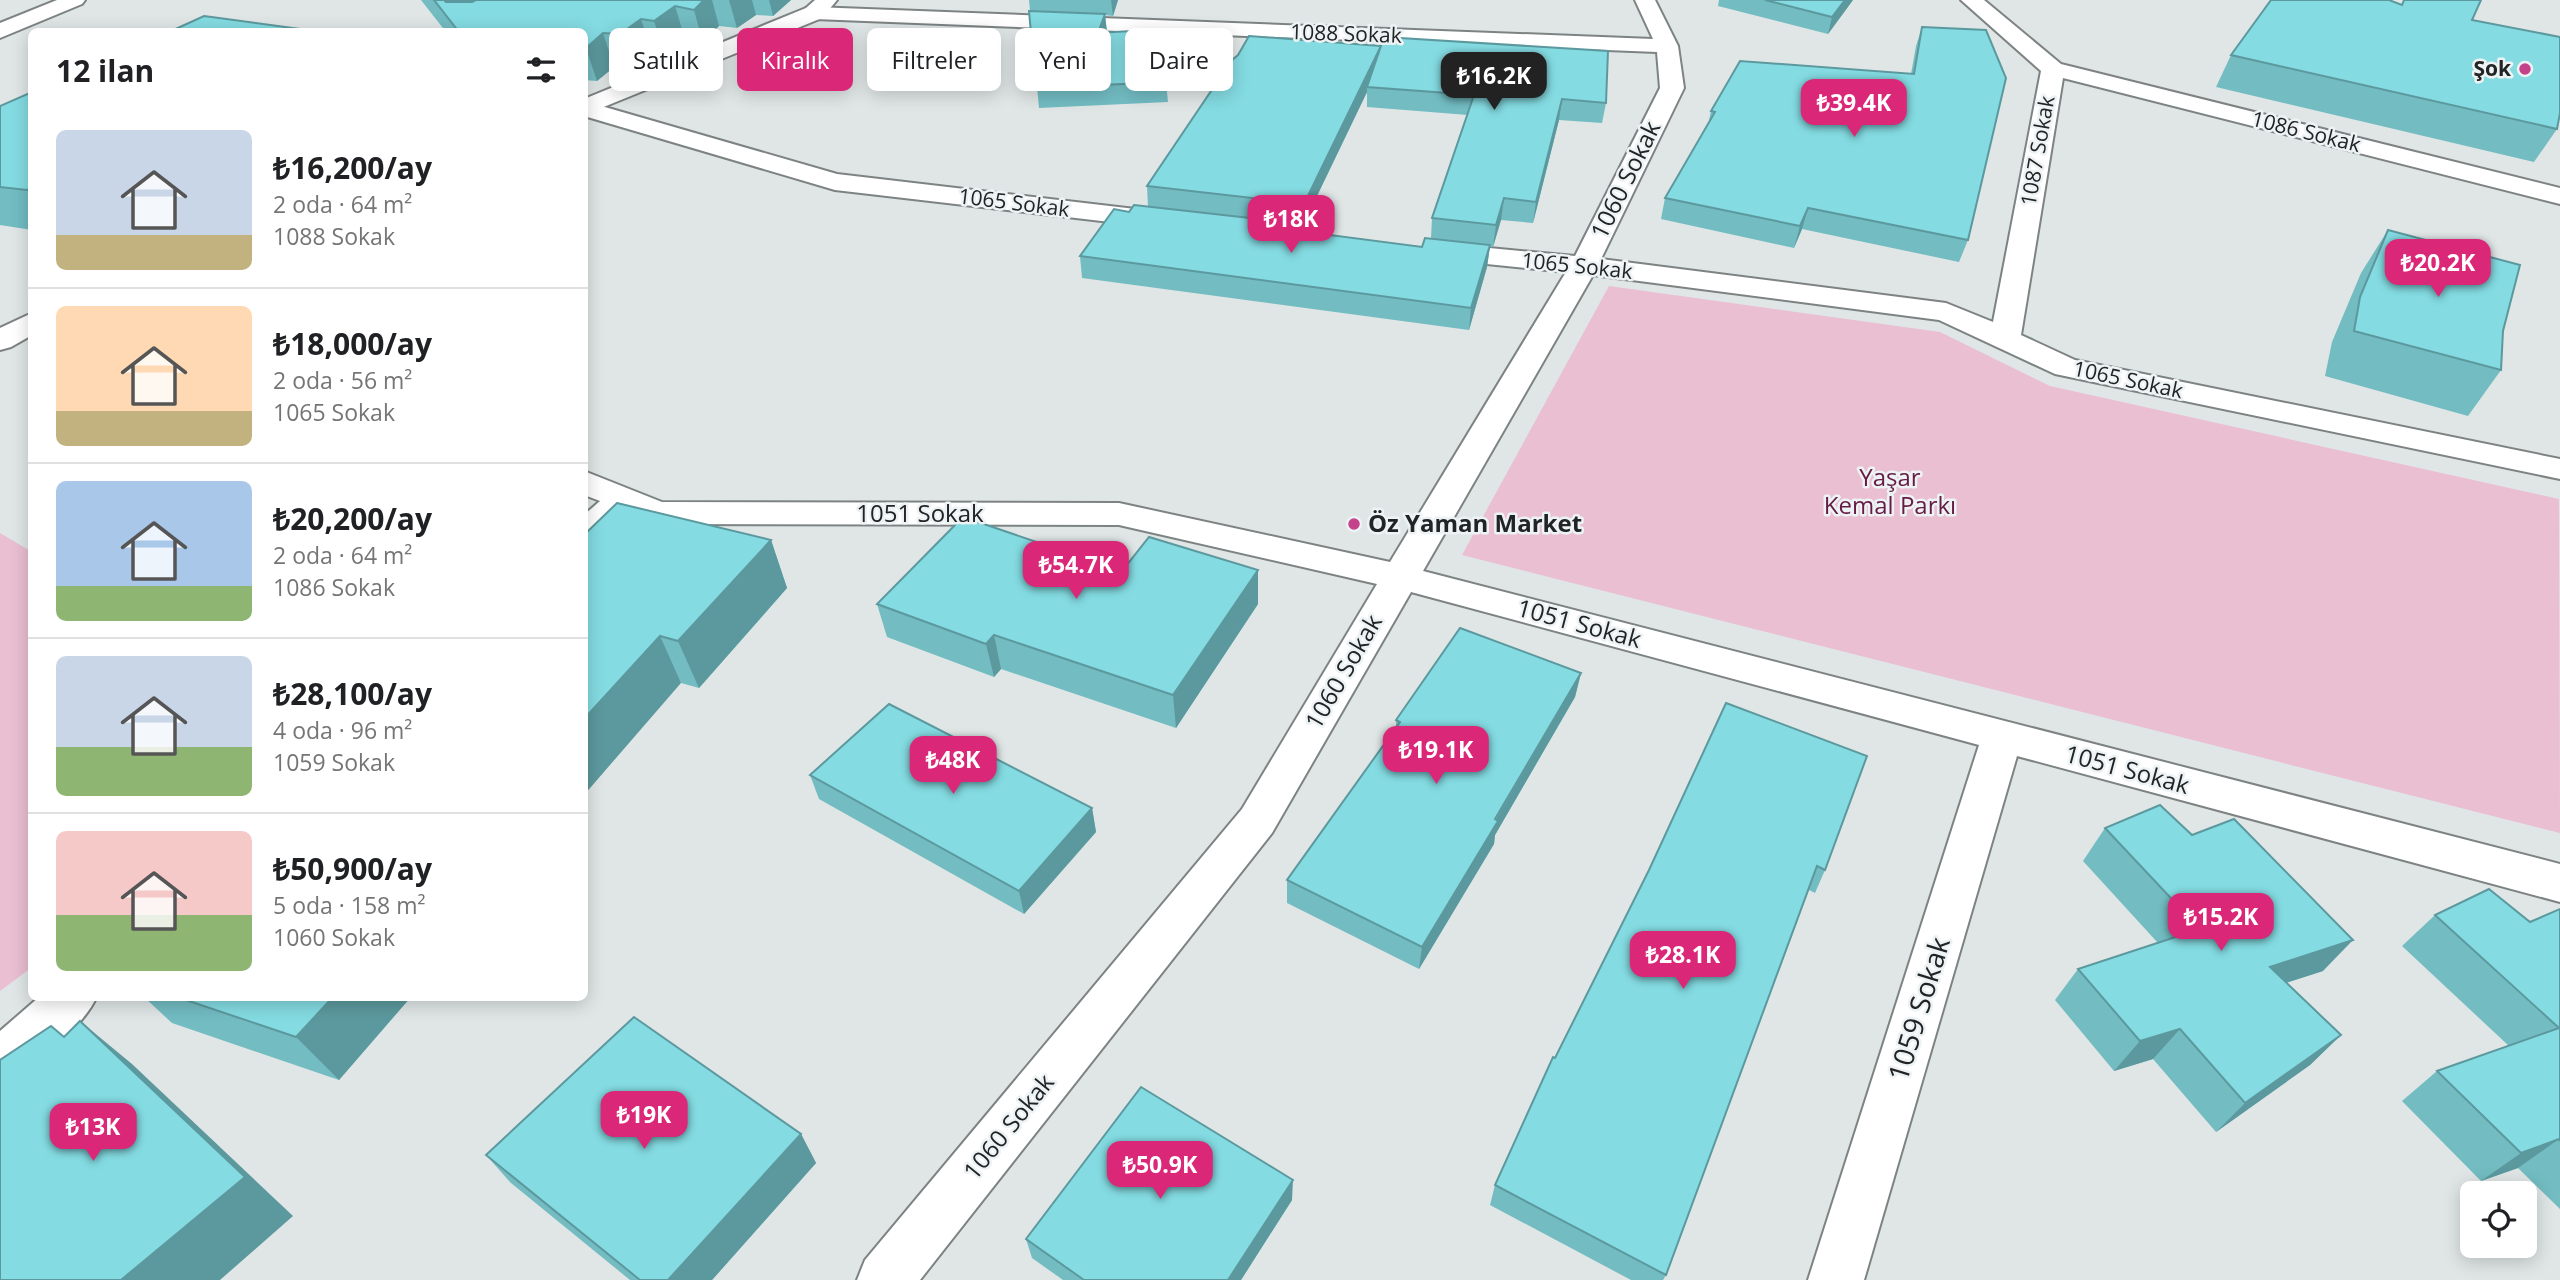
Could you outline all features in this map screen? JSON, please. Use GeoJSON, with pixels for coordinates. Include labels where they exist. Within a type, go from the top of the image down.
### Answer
{"type":"FeatureCollection","features":[{"type":"Feature","properties":{"kind":"street"},"geometry":{"type":"LineString","coordinates":[[0,31],[75,0]]}},
{"type":"Feature","properties":{"kind":"street","name":"1060 Sokak"},"geometry":{"type":"LineString","coordinates":[[885,1280],[1256,821],[1584,265],[1672,88],[1667,46],[1645,0]]}},
{"type":"Feature","properties":{"kind":"street","name":"1087 Sokak"},"geometry":{"type":"LineString","coordinates":[[1971,0],[2053,69],[2005,339]]}},
{"type":"Feature","properties":{"kind":"street"},"geometry":{"type":"LineString","coordinates":[[588,106],[821,7]]}},
{"type":"Feature","properties":{"kind":"street","name":"1088 Sokak"},"geometry":{"type":"LineString","coordinates":[[821,7],[1667,46]]}},
{"type":"Feature","properties":{"kind":"street","name":"1086 Sokak"},"geometry":{"type":"LineString","coordinates":[[2053,69],[2560,195]]}},
{"type":"Feature","properties":{"kind":"street","name":"1065 Sokak"},"geometry":{"type":"LineString","coordinates":[[588,109],[835,182],[1194,223]]}},
{"type":"Feature","properties":{"kind":"street","name":"1065 Sokak"},"geometry":{"type":"LineString","coordinates":[[1414,249],[1539,263],[1584,265],[1946,312],[2066,367],[2560,469]]}},
{"type":"Feature","properties":{"kind":"street"},"geometry":{"type":"LineString","coordinates":[[0,341],[28,324]]}},
{"type":"Feature","properties":{"kind":"street","name":"1051 Sokak"},"geometry":{"type":"LineString","coordinates":[[588,484],[659,513],[1119,514],[1400,577],[2560,883]]}},
{"type":"Feature","properties":{"kind":"street"},"geometry":{"type":"LineString","coordinates":[[588,531],[623,500]]}},
{"type":"Feature","properties":{"kind":"street","name":"1059 Sokak"},"geometry":{"type":"LineString","coordinates":[[1836,1280],[2002,737]]}},
{"type":"Feature","properties":{"kind":"street"},"geometry":{"type":"LineString","coordinates":[[0,1063],[69,1001]]}},
{"type":"Feature","properties":{"kind":"green space","name":"Yaşar Kemal Parkı"},"geometry":{"type":"Polygon","coordinates":[[[1609,286],[1940,332],[2050,386],[2559,499],[2560,833],[1462,555],[1609,286]]]}},
{"type":"Feature","properties":{"kind":"green space"},"geometry":{"type":"Polygon","coordinates":[[[0,533],[28,550],[28,970],[0,991],[0,533]]]}},
{"type":"Feature","properties":{"kind":"building"},"geometry":{"type":"Polygon","coordinates":[[[434,0],[704,0],[694,10],[675,6],[654,21],[641,19],[628,28],[609,28],[609,33],[603,33],[588,46],[588,28],[456,28],[434,0]]]}},
{"type":"Feature","properties":{"kind":"building"},"geometry":{"type":"Polygon","coordinates":[[[1765,0],[1845,0],[1832,17],[1765,0]]]}},
{"type":"Feature","properties":{"kind":"building"},"geometry":{"type":"Polygon","coordinates":[[[2271,0],[2389,0],[2402,5],[2404,0],[2481,0],[2472,20],[2560,37],[2560,113],[2557,129],[2231,55],[2271,0]]]}},
{"type":"Feature","properties":{"kind":"building"},"geometry":{"type":"Polygon","coordinates":[[[1029,11],[1105,14],[1100,28],[1031,28],[1029,11]]]}},
{"type":"Feature","properties":{"kind":"building"},"geometry":{"type":"Polygon","coordinates":[[[204,16],[292,28],[178,28],[204,16]]]}},
{"type":"Feature","properties":{"kind":"building"},"geometry":{"type":"Polygon","coordinates":[[[1922,27],[1986,30],[2006,78],[1968,240],[1808,208],[1800,226],[1665,198],[1715,112],[1711,111],[1740,61],[1914,74],[1922,27]]]}},
{"type":"Feature","properties":{"kind":"building"},"geometry":{"type":"Polygon","coordinates":[[[1125,31],[1125,84],[1111,85],[1111,32],[1125,31]]]}},
{"type":"Feature","properties":{"kind":"building"},"geometry":{"type":"Polygon","coordinates":[[[1249,36],[1381,46],[1304,204],[1147,186],[1211,91],[1233,91],[1233,59],[1249,36]]]}},
{"type":"Feature","properties":{"kind":"building"},"geometry":{"type":"Polygon","coordinates":[[[1384,37],[1608,51],[1606,103],[1562,99],[1536,202],[1504,198],[1496,225],[1432,218],[1474,95],[1367,87],[1384,37]]]}},
{"type":"Feature","properties":{"kind":"building"},"geometry":{"type":"Polygon","coordinates":[[[28,94],[27,190],[0,187],[0,106],[28,94]]]}},
{"type":"Feature","properties":{"kind":"building"},"geometry":{"type":"Polygon","coordinates":[[[1134,205],[1294,223],[1291,230],[1422,247],[1425,238],[1490,245],[1471,308],[1080,256],[1114,209],[1129,212],[1134,205]]]}},
{"type":"Feature","properties":{"kind":"building"},"geometry":{"type":"Polygon","coordinates":[[[2388,230],[2520,265],[2503,331],[2501,370],[2354,331],[2360,297],[2388,230]]]}},
{"type":"Feature","properties":{"kind":"building"},"geometry":{"type":"Polygon","coordinates":[[[617,503],[771,540],[678,641],[660,636],[588,715],[588,531],[617,503]]]}},
{"type":"Feature","properties":{"kind":"building"},"geometry":{"type":"Polygon","coordinates":[[[963,517],[1122,571],[1149,537],[1258,570],[1173,695],[994,635],[986,644],[877,604],[963,517]]]}},
{"type":"Feature","properties":{"kind":"building"},"geometry":{"type":"Polygon","coordinates":[[[1460,628],[1581,673],[1495,819],[1498,821],[1422,947],[1287,880],[1400,722],[1396,720],[1460,628]]]}},
{"type":"Feature","properties":{"kind":"building"},"geometry":{"type":"Polygon","coordinates":[[[1726,703],[1867,756],[1825,870],[1817,866],[1666,1275],[1495,1185],[1553,1057],[1555,1058],[1649,870],[1726,703]]]}},
{"type":"Feature","properties":{"kind":"building"},"geometry":{"type":"Polygon","coordinates":[[[889,704],[1092,808],[1019,891],[810,775],[889,704]]]}},
{"type":"Feature","properties":{"kind":"building"},"geometry":{"type":"Polygon","coordinates":[[[2160,805],[2192,835],[2234,819],[2353,940],[2270,967],[2341,1035],[2245,1103],[2180,1029],[2140,1041],[2078,969],[2200,929],[2105,828],[2160,805]]]}},
{"type":"Feature","properties":{"kind":"building"},"geometry":{"type":"Polygon","coordinates":[[[2489,889],[2530,922],[2560,909],[2560,1141],[2559,1139],[2521,1153],[2437,1071],[2559,1028],[2435,915],[2489,889]]]}},
{"type":"Feature","properties":{"kind":"building"},"geometry":{"type":"Polygon","coordinates":[[[189,1001],[329,1001],[296,1037],[189,1001]]]}},
{"type":"Feature","properties":{"kind":"building"},"geometry":{"type":"Polygon","coordinates":[[[634,1017],[801,1134],[668,1280],[640,1280],[486,1155],[634,1017]]]}},
{"type":"Feature","properties":{"kind":"building"},"geometry":{"type":"Polygon","coordinates":[[[80,1021],[245,1177],[121,1280],[0,1280],[0,1060],[51,1026],[64,1037],[80,1021]]]}},
{"type":"Feature","properties":{"kind":"building"},"geometry":{"type":"Polygon","coordinates":[[[1141,1087],[1293,1180],[1228,1280],[1084,1280],[1026,1239],[1141,1087]]]}},
{"type":"Feature","properties":{"kind":"place","name":"Şok"},"geometry":{"type":"Point","coordinates":[2525,69]}},
{"type":"Feature","properties":{"kind":"place","name":"Öz Yaman Market"},"geometry":{"type":"Point","coordinates":[1354,524]}}]}
